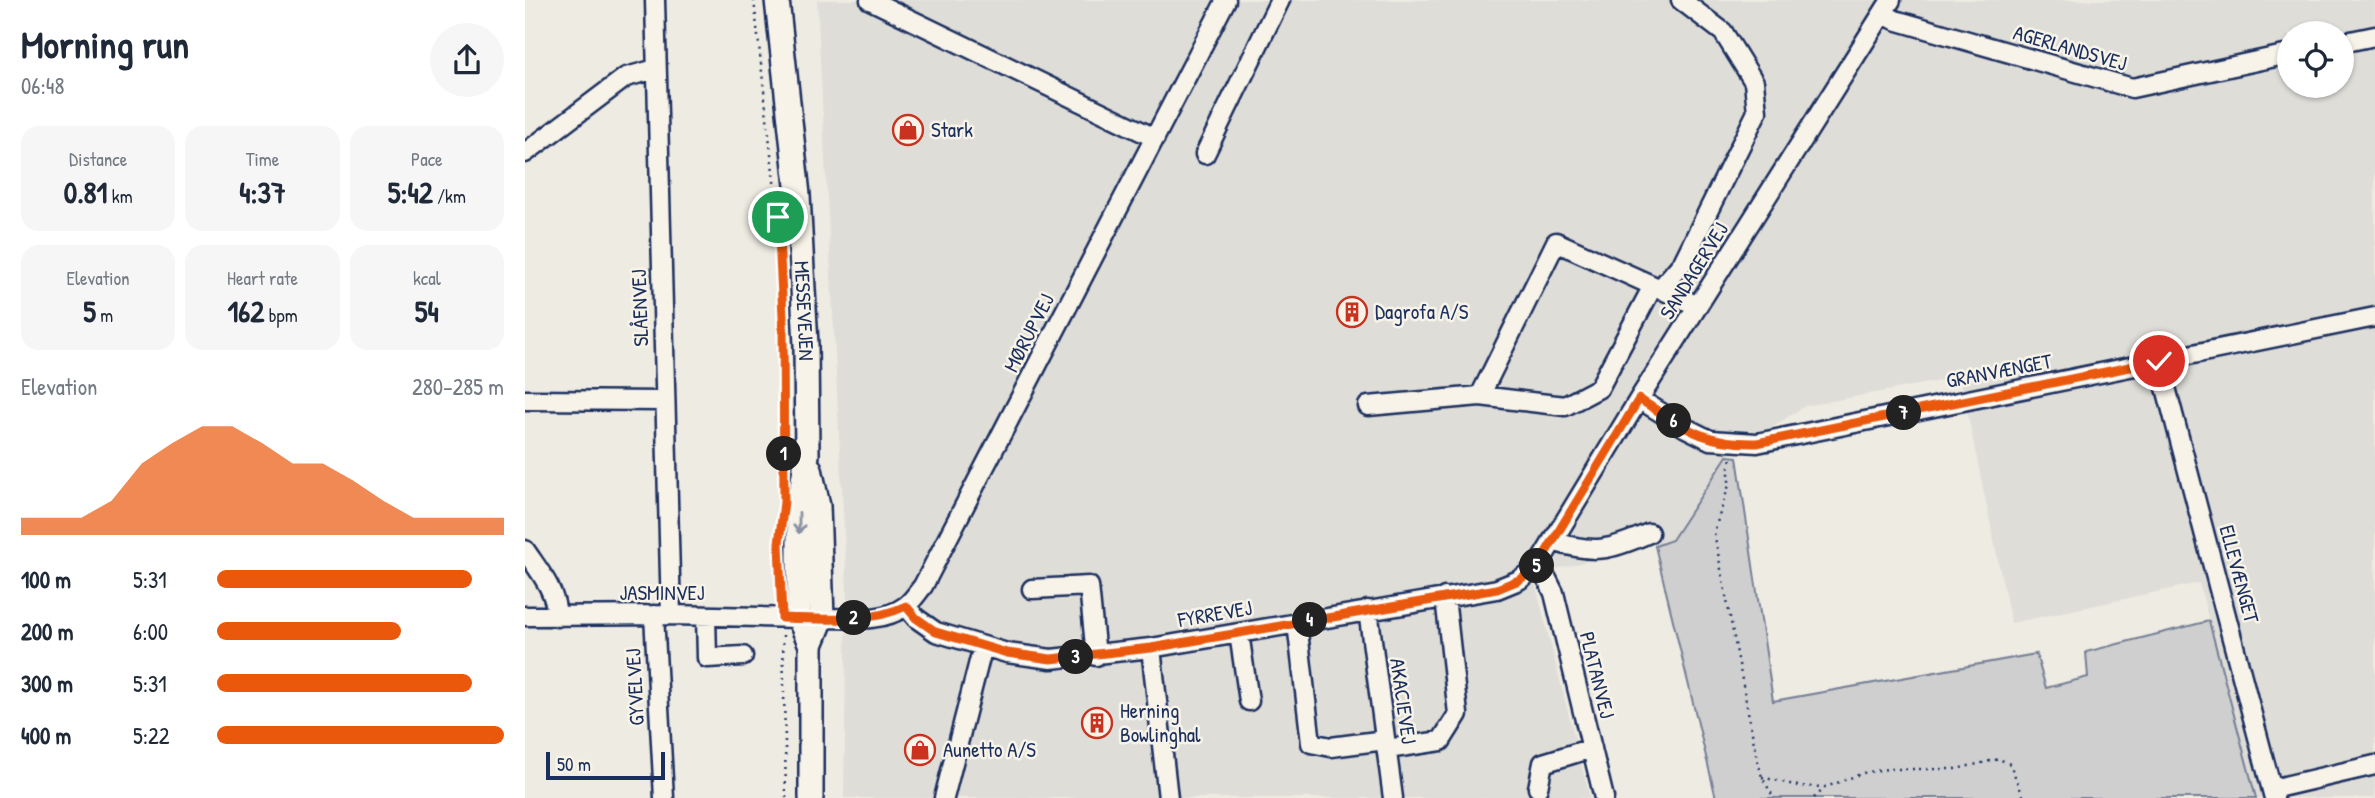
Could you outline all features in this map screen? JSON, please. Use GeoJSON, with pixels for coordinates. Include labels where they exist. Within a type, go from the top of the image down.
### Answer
{"type":"FeatureCollection","features":[{"type":"Feature","properties":{"kind":"main road","name":"MESSEVEJEN"},"geometry":{"type":"LineString","coordinates":[[777,0],[798,195],[806,345],[807,455],[818,506],[801,618],[811,645],[811,798]]}},
{"type":"Feature","properties":{"kind":"street","name":"SLÅENVEJ"},"geometry":{"type":"LineString","coordinates":[[655,0],[666,401],[662,615]]}},
{"type":"Feature","properties":{"kind":"street"},"geometry":{"type":"LineString","coordinates":[[870,0],[1155,138]]}},
{"type":"Feature","properties":{"kind":"street","name":"MØRUPVEJ"},"geometry":{"type":"LineString","coordinates":[[906,606],[929,575],[1226,0]]}},
{"type":"Feature","properties":{"kind":"street"},"geometry":{"type":"LineString","coordinates":[[1205,154],[1280,0]]}},
{"type":"Feature","properties":{"kind":"street"},"geometry":{"type":"LineString","coordinates":[[1368,407],[1480,396],[1565,406],[1599,388],[1656,287],[1683,261],[1757,112],[1754,82],[1723,32],[1681,0]]}},
{"type":"Feature","properties":{"kind":"street","name":"AGERLANDSVEJ"},"geometry":{"type":"LineString","coordinates":[[1887,7],[1907,24],[2132,88],[2277,57]]}},
{"type":"Feature","properties":{"kind":"street","name":"SANDAGERVEJ"},"geometry":{"type":"LineString","coordinates":[[1537,567],[1639,399],[1887,7]]}},
{"type":"Feature","properties":{"kind":"street"},"geometry":{"type":"LineString","coordinates":[[2354,40],[2375,36]]}},
{"type":"Feature","properties":{"kind":"street"},"geometry":{"type":"LineString","coordinates":[[525,153],[626,77],[656,69]]}},
{"type":"Feature","properties":{"kind":"street"},"geometry":{"type":"LineString","coordinates":[[1480,396],[1556,242],[1698,306]]}},
{"type":"Feature","properties":{"kind":"street","name":"GRANVÆNGET"},"geometry":{"type":"LineString","coordinates":[[1639,399],[1710,440],[1757,443],[2375,317]]}},
{"type":"Feature","properties":{"kind":"street","name":"ELLEVÆNGET"},"geometry":{"type":"LineString","coordinates":[[2159,361],[2273,794]]}},
{"type":"Feature","properties":{"kind":"street"},"geometry":{"type":"LineString","coordinates":[[525,400],[666,401]]}},
{"type":"Feature","properties":{"kind":"street"},"geometry":{"type":"LineString","coordinates":[[1552,541],[1581,550],[1619,547],[1649,533]]}},
{"type":"Feature","properties":{"kind":"street"},"geometry":{"type":"LineString","coordinates":[[525,550],[549,586],[557,604],[557,617]]}},
{"type":"Feature","properties":{"kind":"street","name":"FYRREVEJ"},"geometry":{"type":"LineString","coordinates":[[906,606],[916,618],[936,632],[1007,653],[1051,659],[1151,648],[1497,589],[1519,580],[1537,567]]}},
{"type":"Feature","properties":{"kind":"street","name":"PLATANVEJ"},"geometry":{"type":"LineString","coordinates":[[1537,567],[1554,593],[1604,798]]}},
{"type":"Feature","properties":{"kind":"street"},"geometry":{"type":"LineString","coordinates":[[1032,589],[1089,586],[1096,656]]}},
{"type":"Feature","properties":{"kind":"street"},"geometry":{"type":"LineString","coordinates":[[1297,623],[1311,743],[1331,747],[1441,741],[1458,714],[1445,597]]}},
{"type":"Feature","properties":{"kind":"street"},"geometry":{"type":"LineString","coordinates":[[801,618],[867,618],[890,614],[906,606]]}},
{"type":"Feature","properties":{"kind":"street","name":"AKACIEVEJ"},"geometry":{"type":"LineString","coordinates":[[1368,610],[1393,798]]}},
{"type":"Feature","properties":{"kind":"street","name":"GYVELVEJ"},"geometry":{"type":"LineString","coordinates":[[662,615],[664,798]]}},
{"type":"Feature","properties":{"kind":"street","name":"JASMINVEJ"},"geometry":{"type":"LineString","coordinates":[[525,616],[801,618]]}},
{"type":"Feature","properties":{"kind":"street"},"geometry":{"type":"LineString","coordinates":[[706,616],[707,658],[743,656]]}},
{"type":"Feature","properties":{"kind":"street"},"geometry":{"type":"LineString","coordinates":[[1240,633],[1249,701]]}},
{"type":"Feature","properties":{"kind":"street"},"geometry":{"type":"LineString","coordinates":[[944,798],[983,646]]}},
{"type":"Feature","properties":{"kind":"street"},"geometry":{"type":"LineString","coordinates":[[1151,648],[1168,798]]}},
{"type":"Feature","properties":{"kind":"street"},"geometry":{"type":"LineString","coordinates":[[1538,788],[1543,763],[1592,748]]}},
{"type":"Feature","properties":{"kind":"street"},"geometry":{"type":"LineString","coordinates":[[2273,794],[2375,765]]}},
{"type":"Feature","properties":{"kind":"path"},"geometry":{"type":"LineString","coordinates":[[754,0],[778,217],[783,316],[784,475]]}},
{"type":"Feature","properties":{"kind":"path"},"geometry":{"type":"LineString","coordinates":[[1737,443],[1729,466],[1729,485],[1714,532],[1762,777],[1774,798]]}},
{"type":"Feature","properties":{"kind":"path"},"geometry":{"type":"LineString","coordinates":[[786,798],[785,656],[801,618]]}},
{"type":"Feature","properties":{"kind":"path"},"geometry":{"type":"LineString","coordinates":[[1814,798],[1826,787],[1863,773],[1888,769],[1955,769],[1999,759],[2010,764],[2024,798]]}},
{"type":"Feature","properties":{"kind":"path"},"geometry":{"type":"LineString","coordinates":[[1762,777],[1798,786],[1826,787]]}},
{"type":"Feature","properties":{"kind":"shaded area"},"geometry":{"type":"Polygon","coordinates":[[[817,0],[2375,0],[2375,798],[2256,798],[2199,583],[2011,623],[1960,377],[1805,406],[1727,456],[1672,540],[1533,575],[1590,798],[844,798],[847,589],[817,0]]]}},
{"type":"Feature","properties":{"kind":"shaded area"},"geometry":{"type":"Polygon","coordinates":[[[1727,456],[1737,457],[1773,701],[2036,654],[2046,688],[2088,677],[2086,652],[2209,621],[2256,798],[1716,798],[1655,546],[1672,540],[1727,456]]]}},
{"type":"Feature","properties":{"kind":"place","name":"Stark"},"geometry":{"type":"Point","coordinates":[908,130]}},
{"type":"Feature","properties":{"kind":"place","name":"Dagrofa A/S"},"geometry":{"type":"Point","coordinates":[1352,312]}},
{"type":"Feature","properties":{"kind":"place","name":"Herning Bowlinghal"},"geometry":{"type":"Point","coordinates":[1097,723]}},
{"type":"Feature","properties":{"kind":"place","name":"Aunetto A/S"},"geometry":{"type":"Point","coordinates":[920,750]}},
{"type":"Feature","properties":{"kind":"route"},"geometry":{"type":"LineString","coordinates":[[778,217],[783,316],[784,502],[779,543],[782,618],[867,618],[890,614],[906,606],[916,618],[936,632],[1007,653],[1051,659],[1151,648],[1497,589],[1519,580],[1537,567],[1639,399],[1710,440],[1757,443],[2159,361]]}}]}
